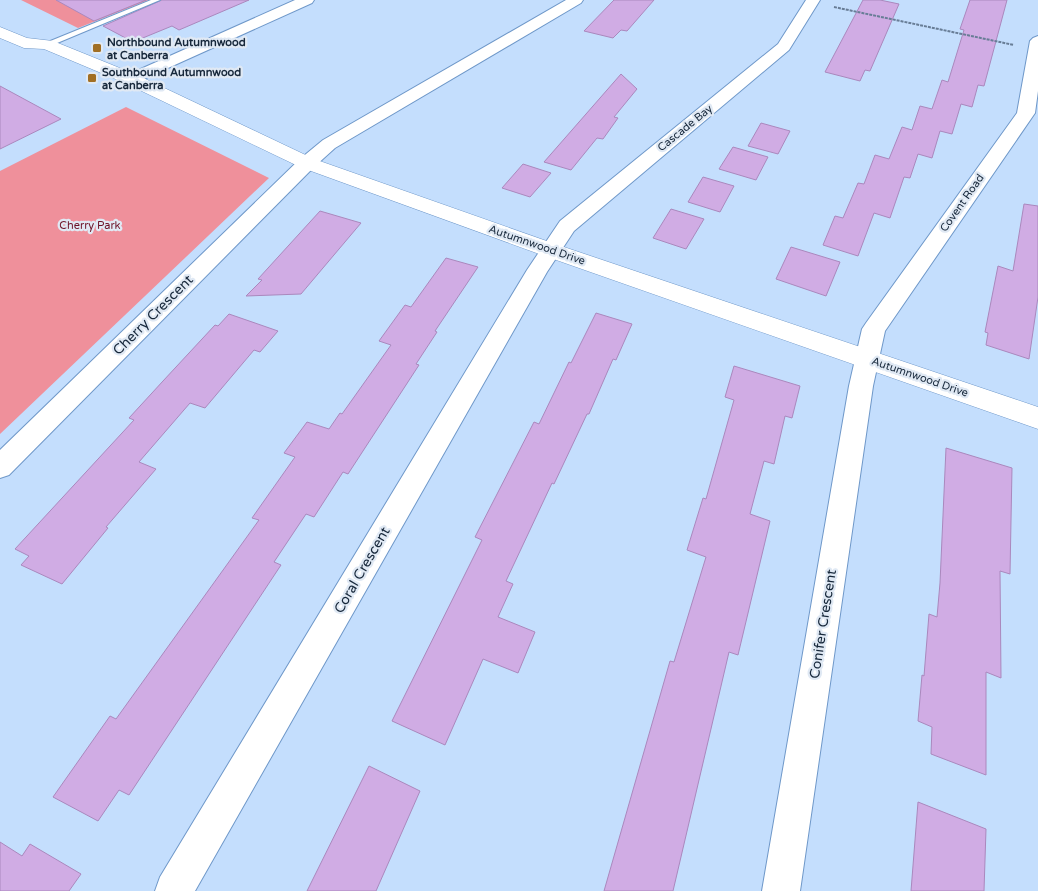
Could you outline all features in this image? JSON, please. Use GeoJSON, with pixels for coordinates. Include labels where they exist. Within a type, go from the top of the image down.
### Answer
{"type":"FeatureCollection","features":[{"type":"Feature","properties":{"kind":"street"},"geometry":{"type":"LineString","coordinates":[[131,79],[307,0]]}},
{"type":"Feature","properties":{"kind":"street"},"geometry":{"type":"LineString","coordinates":[[307,162],[329,144],[576,0]]}},
{"type":"Feature","properties":{"kind":"street","name":"Cascade Bay"},"geometry":{"type":"LineString","coordinates":[[550,250],[567,226],[784,47],[813,1]]}},
{"type":"Feature","properties":{"kind":"street","name":"Autumnwood Drive"},"geometry":{"type":"LineString","coordinates":[[0,16],[42,35],[47,44]]}},
{"type":"Feature","properties":{"kind":"street","name":"Autumnwood Drive"},"geometry":{"type":"LineString","coordinates":[[0,32],[24,42],[47,44],[131,79],[307,162],[550,250],[1038,418]]}},
{"type":"Feature","properties":{"kind":"street","name":"Covent Road"},"geometry":{"type":"LineString","coordinates":[[866,358],[874,329],[1026,113],[1037,46]]}},
{"type":"Feature","properties":{"kind":"street","name":"Cherry Crescent"},"geometry":{"type":"LineString","coordinates":[[0,467],[307,162]]}},
{"type":"Feature","properties":{"kind":"street","name":"Coral Crescent"},"geometry":{"type":"LineString","coordinates":[[174,891],[550,250]]}},
{"type":"Feature","properties":{"kind":"street","name":"Conifer Crescent"},"geometry":{"type":"LineString","coordinates":[[781,891],[866,358]]}},
{"type":"Feature","properties":{"kind":"lane"},"geometry":{"type":"LineString","coordinates":[[47,44],[157,0]]}},
{"type":"Feature","properties":{"kind":"path"},"geometry":{"type":"LineString","coordinates":[[813,1],[1037,46]]}},
{"type":"Feature","properties":{"kind":"green space"},"geometry":{"type":"Polygon","coordinates":[[[21,0],[149,0],[78,28],[21,0]]]}},
{"type":"Feature","properties":{"kind":"green space","name":"Cherry Park"},"geometry":{"type":"Polygon","coordinates":[[[126,107],[269,178],[0,434],[0,171],[126,107]]]}},
{"type":"Feature","properties":{"kind":"building"},"geometry":{"type":"Polygon","coordinates":[[[56,0],[146,0],[94,21],[56,0]]]}},
{"type":"Feature","properties":{"kind":"building"},"geometry":{"type":"Polygon","coordinates":[[[162,0],[249,0],[179,30],[172,26],[133,42],[103,26],[162,0]]]}},
{"type":"Feature","properties":{"kind":"building"},"geometry":{"type":"Polygon","coordinates":[[[614,0],[654,0],[627,31],[621,30],[613,38],[584,31],[614,0]]]}},
{"type":"Feature","properties":{"kind":"building"},"geometry":{"type":"Polygon","coordinates":[[[863,0],[880,0],[899,4],[870,71],[865,70],[860,81],[825,72],[863,0]]]}},
{"type":"Feature","properties":{"kind":"building"},"geometry":{"type":"Polygon","coordinates":[[[970,0],[1007,0],[984,86],[978,85],[972,107],[961,104],[952,134],[940,131],[932,158],[918,154],[910,178],[904,177],[890,218],[874,213],[858,256],[823,245],[835,216],[843,218],[858,183],[864,184],[875,155],[889,159],[902,127],[912,130],[920,106],[932,109],[942,80],[948,82],[964,30],[960,29],[970,0]]]}},
{"type":"Feature","properties":{"kind":"building"},"geometry":{"type":"Polygon","coordinates":[[[621,74],[637,89],[614,117],[618,118],[603,139],[597,138],[571,170],[544,162],[621,74]]]}},
{"type":"Feature","properties":{"kind":"building"},"geometry":{"type":"Polygon","coordinates":[[[0,86],[61,119],[0,149],[0,86]]]}},
{"type":"Feature","properties":{"kind":"building"},"geometry":{"type":"Polygon","coordinates":[[[761,123],[790,131],[778,154],[748,146],[761,123]]]}},
{"type":"Feature","properties":{"kind":"building"},"geometry":{"type":"Polygon","coordinates":[[[733,147],[768,157],[756,180],[719,169],[733,147]]]}},
{"type":"Feature","properties":{"kind":"building"},"geometry":{"type":"Polygon","coordinates":[[[523,164],[551,173],[530,197],[502,188],[523,164]]]}},
{"type":"Feature","properties":{"kind":"building"},"geometry":{"type":"Polygon","coordinates":[[[703,177],[734,186],[720,212],[688,202],[703,177]]]}},
{"type":"Feature","properties":{"kind":"building"},"geometry":{"type":"Polygon","coordinates":[[[1024,204],[1038,206],[1038,297],[1029,359],[986,345],[988,333],[985,332],[998,266],[1013,271],[1024,204]]]}},
{"type":"Feature","properties":{"kind":"building"},"geometry":{"type":"Polygon","coordinates":[[[671,209],[704,219],[686,249],[653,238],[671,209]]]}},
{"type":"Feature","properties":{"kind":"building"},"geometry":{"type":"Polygon","coordinates":[[[320,211],[361,223],[301,294],[246,296],[262,280],[258,279],[320,211]]]}},
{"type":"Feature","properties":{"kind":"building"},"geometry":{"type":"Polygon","coordinates":[[[791,247],[840,262],[826,296],[776,279],[791,247]]]}},
{"type":"Feature","properties":{"kind":"building"},"geometry":{"type":"Polygon","coordinates":[[[446,258],[478,267],[435,331],[437,332],[416,364],[419,365],[348,474],[343,472],[314,517],[306,514],[274,562],[281,565],[129,795],[119,790],[98,821],[53,797],[110,716],[116,719],[259,520],[252,518],[295,457],[284,453],[307,422],[329,429],[340,413],[342,414],[391,345],[379,341],[405,305],[411,307],[446,258]]]}},
{"type":"Feature","properties":{"kind":"building"},"geometry":{"type":"Polygon","coordinates":[[[596,313],[632,324],[616,360],[613,359],[589,414],[587,414],[554,484],[552,483],[506,581],[513,584],[498,617],[535,632],[518,673],[483,659],[445,745],[392,721],[482,540],[475,537],[534,422],[539,424],[569,362],[571,363],[596,313]]]}},
{"type":"Feature","properties":{"kind":"building"},"geometry":{"type":"Polygon","coordinates":[[[229,314],[278,331],[260,352],[254,350],[205,408],[190,403],[139,462],[156,469],[106,527],[108,528],[62,584],[21,565],[29,556],[15,549],[134,420],[129,418],[215,325],[218,326],[229,314]]]}},
{"type":"Feature","properties":{"kind":"building"},"geometry":{"type":"Polygon","coordinates":[[[734,366],[800,386],[792,418],[785,416],[774,464],[764,461],[750,514],[770,521],[738,655],[729,652],[673,891],[604,891],[670,661],[674,662],[706,557],[687,550],[703,498],[706,499],[734,400],[725,397],[734,366]]]}},
{"type":"Feature","properties":{"kind":"building"},"geometry":{"type":"Polygon","coordinates":[[[946,448],[1012,468],[1010,574],[1000,571],[1001,678],[986,672],[986,775],[931,754],[932,727],[918,721],[929,614],[937,617],[946,448]]]}},
{"type":"Feature","properties":{"kind":"building"},"geometry":{"type":"Polygon","coordinates":[[[369,766],[420,791],[376,891],[307,891],[369,766]]]}},
{"type":"Feature","properties":{"kind":"building"},"geometry":{"type":"Polygon","coordinates":[[[918,802],[986,829],[984,891],[911,891],[918,802]]]}},
{"type":"Feature","properties":{"kind":"building"},"geometry":{"type":"Polygon","coordinates":[[[0,842],[22,856],[30,844],[81,874],[69,891],[0,891],[0,842]]]}},
{"type":"Feature","properties":{"kind":"place","name":"Northbound Autumnwood at Canberra"},"geometry":{"type":"Point","coordinates":[97,48]}},
{"type":"Feature","properties":{"kind":"place","name":"Southbound Autumnwood at Canberra"},"geometry":{"type":"Point","coordinates":[92,78]}}]}
